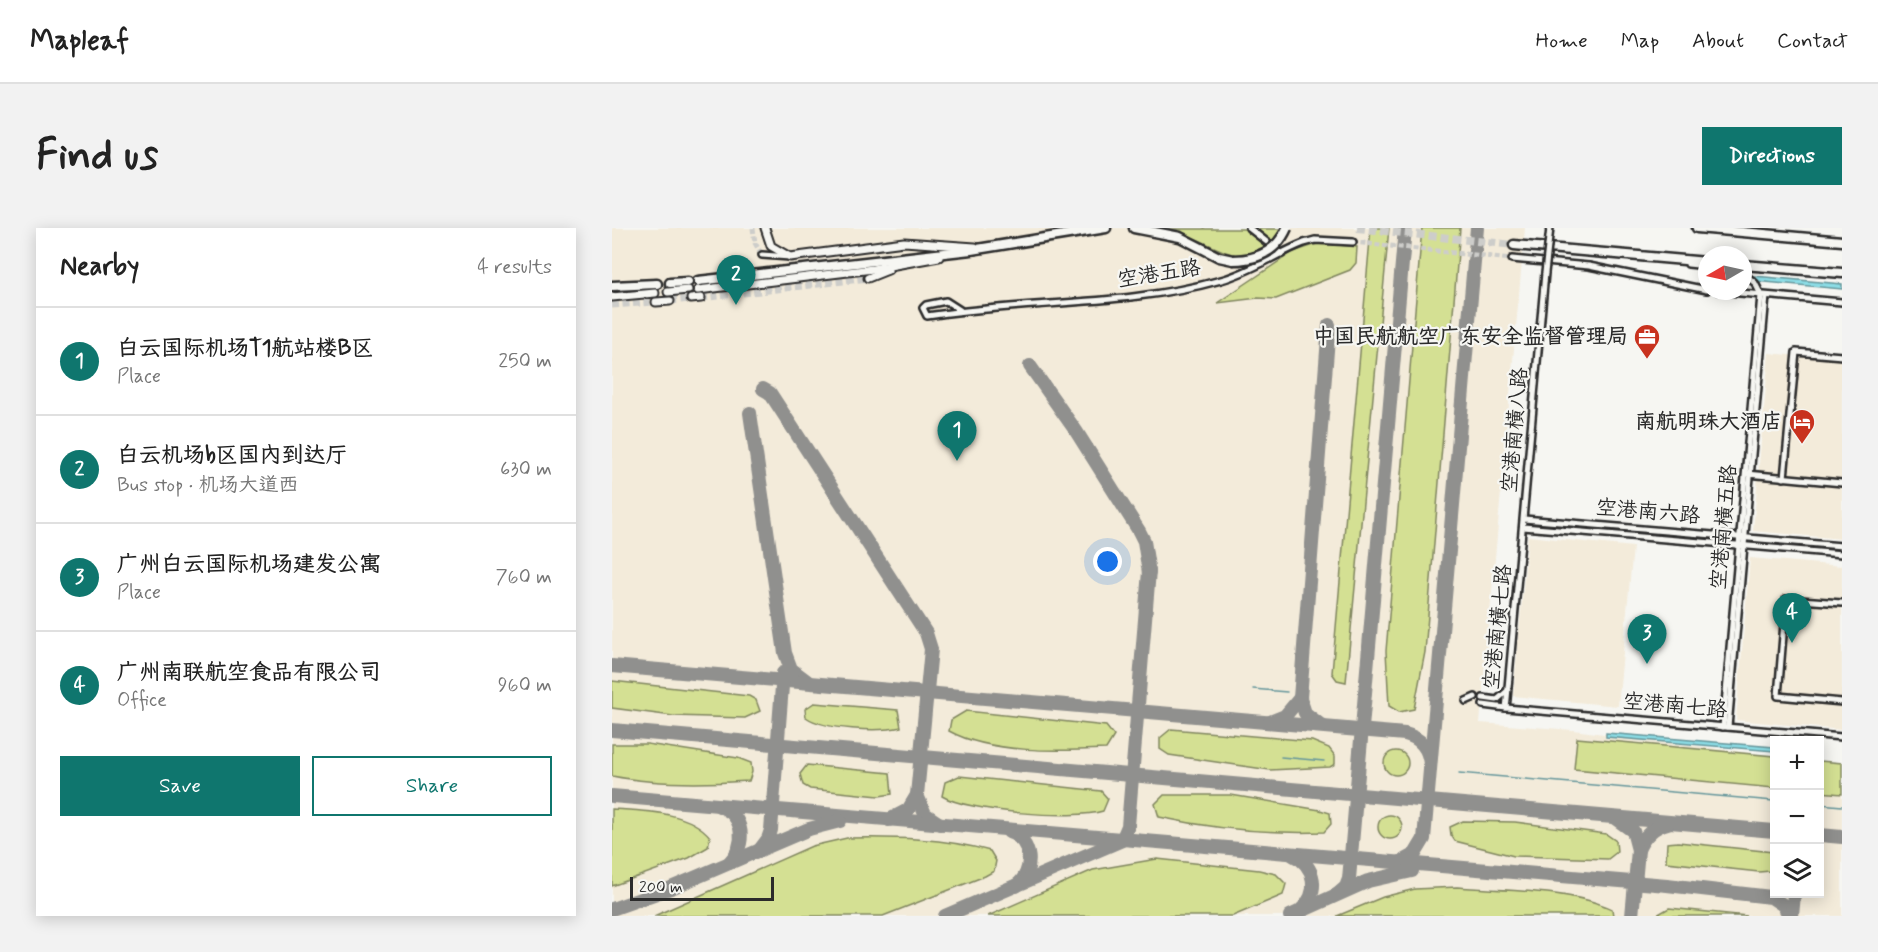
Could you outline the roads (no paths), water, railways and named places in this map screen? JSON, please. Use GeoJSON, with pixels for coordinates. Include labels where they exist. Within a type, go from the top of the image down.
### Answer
{"type":"FeatureCollection","features":[{"type":"Feature","properties":{"kind":"highway"},"geometry":{"type":"LineString","coordinates":[[698,285],[971,250],[1106,228]]}},
{"type":"Feature","properties":{"kind":"highway"},"geometry":{"type":"LineString","coordinates":[[1134,228],[1180,237],[1219,257],[1233,260],[1249,259],[1267,252],[1275,247],[1287,228]]}},
{"type":"Feature","properties":{"kind":"highway"},"geometry":{"type":"LineString","coordinates":[[1697,228],[1842,241]]}},
{"type":"Feature","properties":{"kind":"highway"},"geometry":{"type":"LineString","coordinates":[[1514,245],[1698,263]]}},
{"type":"Feature","properties":{"kind":"highway"},"geometry":{"type":"LineString","coordinates":[[1752,266],[1842,273]]}},
{"type":"Feature","properties":{"kind":"highway"},"geometry":{"type":"LineString","coordinates":[[670,283],[688,286]]}},
{"type":"Feature","properties":{"kind":"highway"},"geometry":{"type":"LineString","coordinates":[[612,286],[657,284]]}},
{"type":"Feature","properties":{"kind":"main road"},"geometry":{"type":"LineString","coordinates":[[765,228],[771,246],[790,257],[904,242],[984,248]]}},
{"type":"Feature","properties":{"kind":"main road"},"geometry":{"type":"LineString","coordinates":[[698,285],[906,264],[971,250]]}},
{"type":"Feature","properties":{"kind":"main road"},"geometry":{"type":"LineString","coordinates":[[868,278],[906,264]]}},
{"type":"Feature","properties":{"kind":"main road"},"geometry":{"type":"LineString","coordinates":[[668,292],[688,286]]}},
{"type":"Feature","properties":{"kind":"main road"},"geometry":{"type":"LineString","coordinates":[[612,297],[655,293]]}},
{"type":"Feature","properties":{"kind":"main road"},"geometry":{"type":"LineString","coordinates":[[691,299],[701,298]]}},
{"type":"Feature","properties":{"kind":"main road"},"geometry":{"type":"LineString","coordinates":[[656,302],[670,301]]}},
{"type":"Feature","properties":{"kind":"street"},"geometry":{"type":"LineString","coordinates":[[1250,228],[1265,243],[1282,254]]}},
{"type":"Feature","properties":{"kind":"street","name":"空港南横八路"},"geometry":{"type":"LineString","coordinates":[[1523,527],[1548,228]]}},
{"type":"Feature","properties":{"kind":"street","name":"空港五路"},"geometry":{"type":"LineString","coordinates":[[960,310],[1156,295],[1223,280],[1315,240],[1353,242]]}},
{"type":"Feature","properties":{"kind":"street"},"geometry":{"type":"LineString","coordinates":[[1264,263],[1265,243]]}},
{"type":"Feature","properties":{"kind":"street"},"geometry":{"type":"LineString","coordinates":[[762,255],[790,257]]}},
{"type":"Feature","properties":{"kind":"street"},"geometry":{"type":"LineString","coordinates":[[1512,259],[1589,266],[1698,288]]}},
{"type":"Feature","properties":{"kind":"street"},"geometry":{"type":"LineString","coordinates":[[1752,280],[1763,295]]}},
{"type":"Feature","properties":{"kind":"street"},"geometry":{"type":"LineString","coordinates":[[1752,294],[1842,302]]}},
{"type":"Feature","properties":{"kind":"street","name":"空港南横五路"},"geometry":{"type":"LineString","coordinates":[[1725,727],[1763,295]]}},
{"type":"Feature","properties":{"kind":"street"},"geometry":{"type":"LineString","coordinates":[[946,301],[960,310],[927,316],[923,308],[926,305],[946,301]]}},
{"type":"Feature","properties":{"kind":"street"},"geometry":{"type":"LineString","coordinates":[[1784,477],[1796,352],[1842,356]]}},
{"type":"Feature","properties":{"kind":"street"},"geometry":{"type":"LineString","coordinates":[[1748,474],[1842,483]]}},
{"type":"Feature","properties":{"kind":"street","name":"空港南六路"},"geometry":{"type":"LineString","coordinates":[[1523,519],[1842,546]]}},
{"type":"Feature","properties":{"kind":"street","name":"空港南六路"},"geometry":{"type":"LineString","coordinates":[[1523,527],[1842,554]]}},
{"type":"Feature","properties":{"kind":"street","name":"空港南横七路"},"geometry":{"type":"LineString","coordinates":[[1523,527],[1506,708],[1483,701],[1497,700],[1505,695],[1523,527]]}},
{"type":"Feature","properties":{"kind":"street"},"geometry":{"type":"LineString","coordinates":[[1842,603],[1786,598],[1778,696],[1842,702]]}},
{"type":"Feature","properties":{"kind":"street","name":"空港南七路"},"geometry":{"type":"LineString","coordinates":[[1506,708],[1842,737]]}},
{"type":"Feature","properties":{"kind":"water"},"geometry":{"type":"Polygon","coordinates":[[[1752,276],[1842,284],[1842,289],[1752,281],[1752,276]]]}},
{"type":"Feature","properties":{"kind":"water"},"geometry":{"type":"Polygon","coordinates":[[[1606,733],[1770,747],[1770,751],[1606,737],[1606,733]]]}},
{"type":"Feature","properties":{"kind":"waterway"},"geometry":{"type":"LineString","coordinates":[[1253,689],[1287,692]]}},
{"type":"Feature","properties":{"kind":"waterway"},"geometry":{"type":"LineString","coordinates":[[1281,757],[1324,761]]}},
{"type":"Feature","properties":{"kind":"waterway"},"geometry":{"type":"LineString","coordinates":[[1459,773],[1770,801]]}},
{"type":"Feature","properties":{"kind":"waterway"},"geometry":{"type":"LineString","coordinates":[[1824,804],[1842,806]]}},
{"type":"Feature","properties":{"kind":"tunnel"},"geometry":{"type":"LineString","coordinates":[[753,228],[755,243],[762,255]]}},
{"type":"Feature","properties":{"kind":"tunnel"},"geometry":{"type":"LineString","coordinates":[[1357,228],[1514,245]]}},
{"type":"Feature","properties":{"kind":"tunnel"},"geometry":{"type":"LineString","coordinates":[[1353,242],[1512,259]]}},
{"type":"Feature","properties":{"kind":"tunnel"},"geometry":{"type":"LineString","coordinates":[[701,298],[868,278]]}},
{"type":"Feature","properties":{"kind":"tunnel"},"geometry":{"type":"LineString","coordinates":[[670,301],[691,299]]}},
{"type":"Feature","properties":{"kind":"tunnel"},"geometry":{"type":"LineString","coordinates":[[612,305],[656,302]]}},
{"type":"Feature","properties":{"kind":"place","name":"白云机场b区国内到达厅"},"geometry":{"type":"Point","coordinates":[736,305]}},
{"type":"Feature","properties":{"kind":"place","name":"中国民航航空广东安全监督管理局"},"geometry":{"type":"Point","coordinates":[1647,360]}},
{"type":"Feature","properties":{"kind":"place","name":"南航明珠大酒店"},"geometry":{"type":"Point","coordinates":[1802,445]}},
{"type":"Feature","properties":{"kind":"place","name":"白云国际机场T1航站楼B区"},"geometry":{"type":"Point","coordinates":[957,461]}},
{"type":"Feature","properties":{"kind":"place","name":"广州南联航空食品有限公司"},"geometry":{"type":"Point","coordinates":[1792,643]}},
{"type":"Feature","properties":{"kind":"place","name":"广州白云国际机场建发公寓"},"geometry":{"type":"Point","coordinates":[1647,664]}}]}
